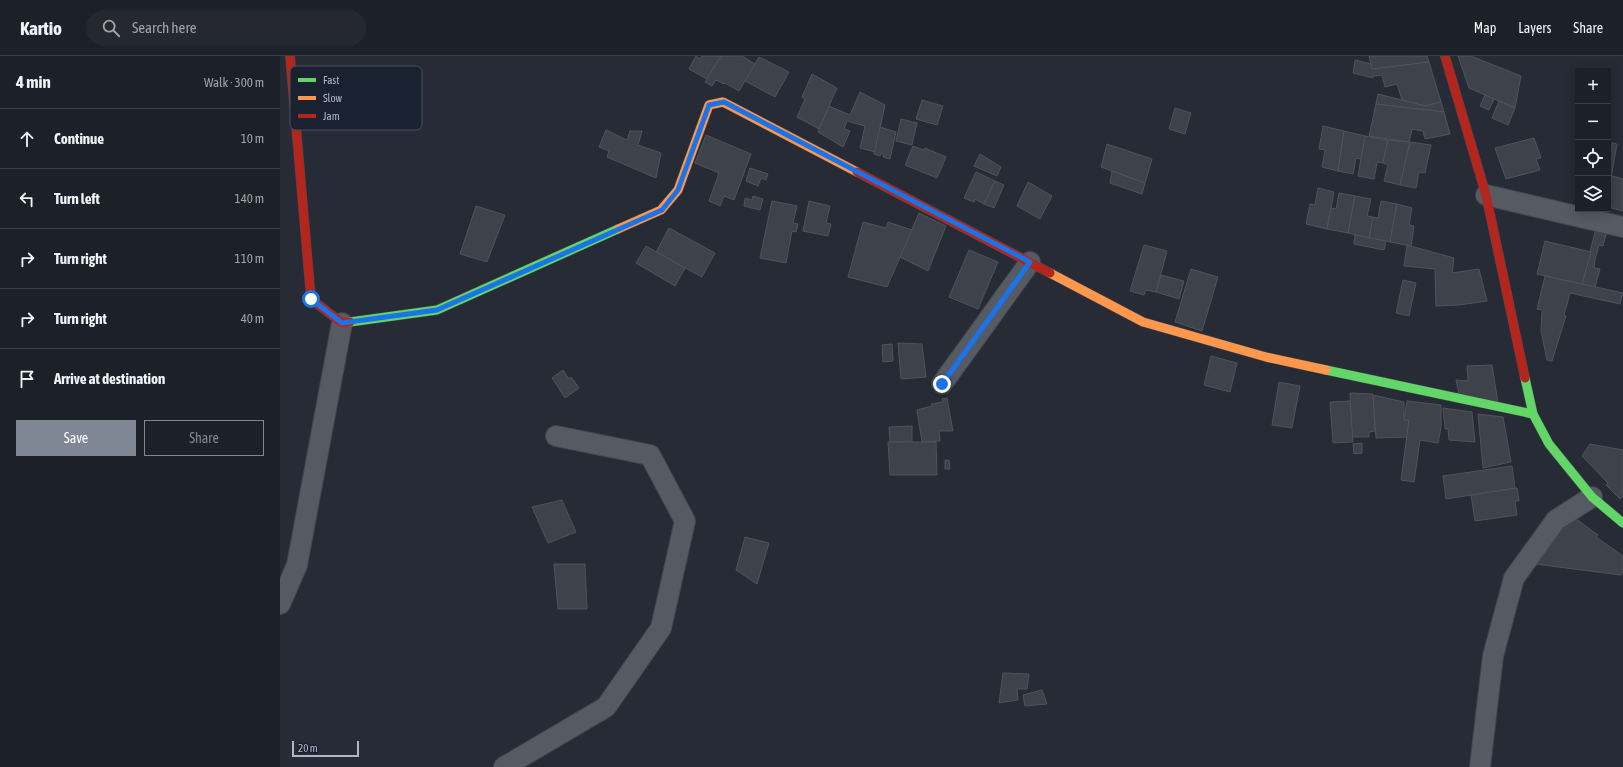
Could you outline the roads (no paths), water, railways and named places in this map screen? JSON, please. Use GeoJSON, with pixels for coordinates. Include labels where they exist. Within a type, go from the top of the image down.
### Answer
{"type":"FeatureCollection","features":[{"type":"Feature","properties":{"kind":"street"},"geometry":{"type":"LineString","coordinates":[[280,60],[283,56]]}},
{"type":"Feature","properties":{"kind":"street"},"geometry":{"type":"LineString","coordinates":[[290,56],[291,66]]}},
{"type":"Feature","properties":{"kind":"street"},"geometry":{"type":"LineString","coordinates":[[1445,56],[1486,195],[1533,414],[1549,444],[1592,496],[1623,524]]}},
{"type":"Feature","properties":{"kind":"street"},"geometry":{"type":"LineString","coordinates":[[296,130],[311,299],[342,323],[437,310],[662,210],[678,190],[709,105],[724,102],[1143,322],[1266,357],[1533,414]]}},
{"type":"Feature","properties":{"kind":"street"},"geometry":{"type":"LineString","coordinates":[[1486,195],[1623,227]]}},
{"type":"Feature","properties":{"kind":"street"},"geometry":{"type":"LineString","coordinates":[[942,384],[1030,262]]}},
{"type":"Feature","properties":{"kind":"street"},"geometry":{"type":"LineString","coordinates":[[280,604],[297,565],[342,323]]}},
{"type":"Feature","properties":{"kind":"street"},"geometry":{"type":"LineString","coordinates":[[504,767],[606,707],[661,628],[685,521],[650,455],[556,436]]}},
{"type":"Feature","properties":{"kind":"street"},"geometry":{"type":"LineString","coordinates":[[1480,767],[1493,656],[1514,578],[1556,520],[1592,496]]}}]}
